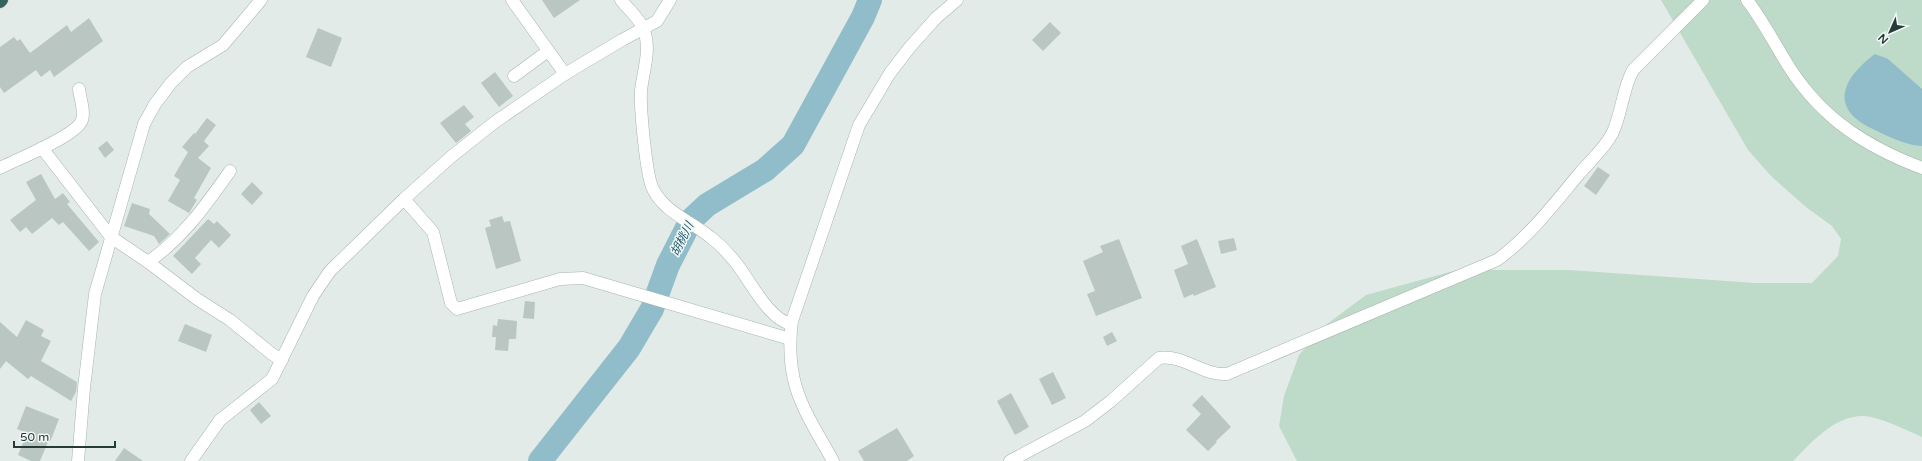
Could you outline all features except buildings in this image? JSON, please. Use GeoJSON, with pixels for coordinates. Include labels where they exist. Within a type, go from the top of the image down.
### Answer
{"type":"FeatureCollection","features":[{"type":"Feature","properties":{"kind":"street"},"geometry":{"type":"LineString","coordinates":[[78,461],[95,294],[144,124],[163,92],[187,67],[223,45],[261,0]]}},
{"type":"Feature","properties":{"kind":"street"},"geometry":{"type":"LineString","coordinates":[[512,0],[565,74]]}},
{"type":"Feature","properties":{"kind":"street"},"geometry":{"type":"LineString","coordinates":[[621,0],[643,28],[648,53],[642,85],[641,102],[648,173],[653,189],[658,198],[671,211],[719,244],[741,269],[773,313],[785,323],[791,324]]}},
{"type":"Feature","properties":{"kind":"street"},"geometry":{"type":"LineString","coordinates":[[191,461],[220,420],[272,379],[313,296],[330,271],[404,199],[452,156],[495,122],[565,74],[657,21],[670,0]]}},
{"type":"Feature","properties":{"kind":"street"},"geometry":{"type":"LineString","coordinates":[[833,461],[796,391],[790,368],[791,324],[860,125],[879,90],[903,55],[936,18],[957,0]]}},
{"type":"Feature","properties":{"kind":"street"},"geometry":{"type":"LineString","coordinates":[[1010,461],[1085,421],[1111,401],[1159,358],[1177,358],[1210,372],[1227,374],[1497,260],[1511,249],[1540,220],[1605,144],[1620,116],[1629,78],[1633,70],[1703,0]]}},
{"type":"Feature","properties":{"kind":"street"},"geometry":{"type":"LineString","coordinates":[[1747,0],[1791,70],[1809,94],[1827,113],[1852,134],[1895,158],[1922,168]]}},
{"type":"Feature","properties":{"kind":"street"},"geometry":{"type":"LineString","coordinates":[[514,76],[548,51]]}},
{"type":"Feature","properties":{"kind":"street"},"geometry":{"type":"LineString","coordinates":[[0,168],[42,148],[80,125],[83,118],[79,89]]}},
{"type":"Feature","properties":{"kind":"street"},"geometry":{"type":"LineString","coordinates":[[42,148],[111,237],[148,262],[197,299],[230,320],[272,354],[282,360]]}},
{"type":"Feature","properties":{"kind":"street"},"geometry":{"type":"LineString","coordinates":[[148,262],[173,243],[184,231],[204,208],[230,171]]}},
{"type":"Feature","properties":{"kind":"street"},"geometry":{"type":"LineString","coordinates":[[404,199],[433,232],[451,303],[457,309],[560,279],[583,278],[790,339]]}},
{"type":"Feature","properties":{"kind":"green space"},"geometry":{"type":"Polygon","coordinates":[[[1661,0],[1922,0],[1922,437],[1885,421],[1864,416],[1843,420],[1834,425],[1816,438],[1793,461],[1297,461],[1279,426],[1284,396],[1299,355],[1327,324],[1366,295],[1457,270],[1569,270],[1755,283],[1812,283],[1838,256],[1841,239],[1832,226],[1806,207],[1771,176],[1748,150],[1661,0]]]}},
{"type":"Feature","properties":{"kind":"water"},"geometry":{"type":"Polygon","coordinates":[[[1875,54],[1888,59],[1922,89],[1922,146],[1906,143],[1881,133],[1861,123],[1850,112],[1846,103],[1845,94],[1847,85],[1859,68],[1875,54]]]}},
{"type":"Feature","properties":{"kind":"waterway","name":"胡桃川"},"geometry":{"type":"LineString","coordinates":[[540,461],[629,348],[652,309],[668,265],[691,220],[707,205],[765,170],[793,145],[863,17],[870,0]]}}]}
